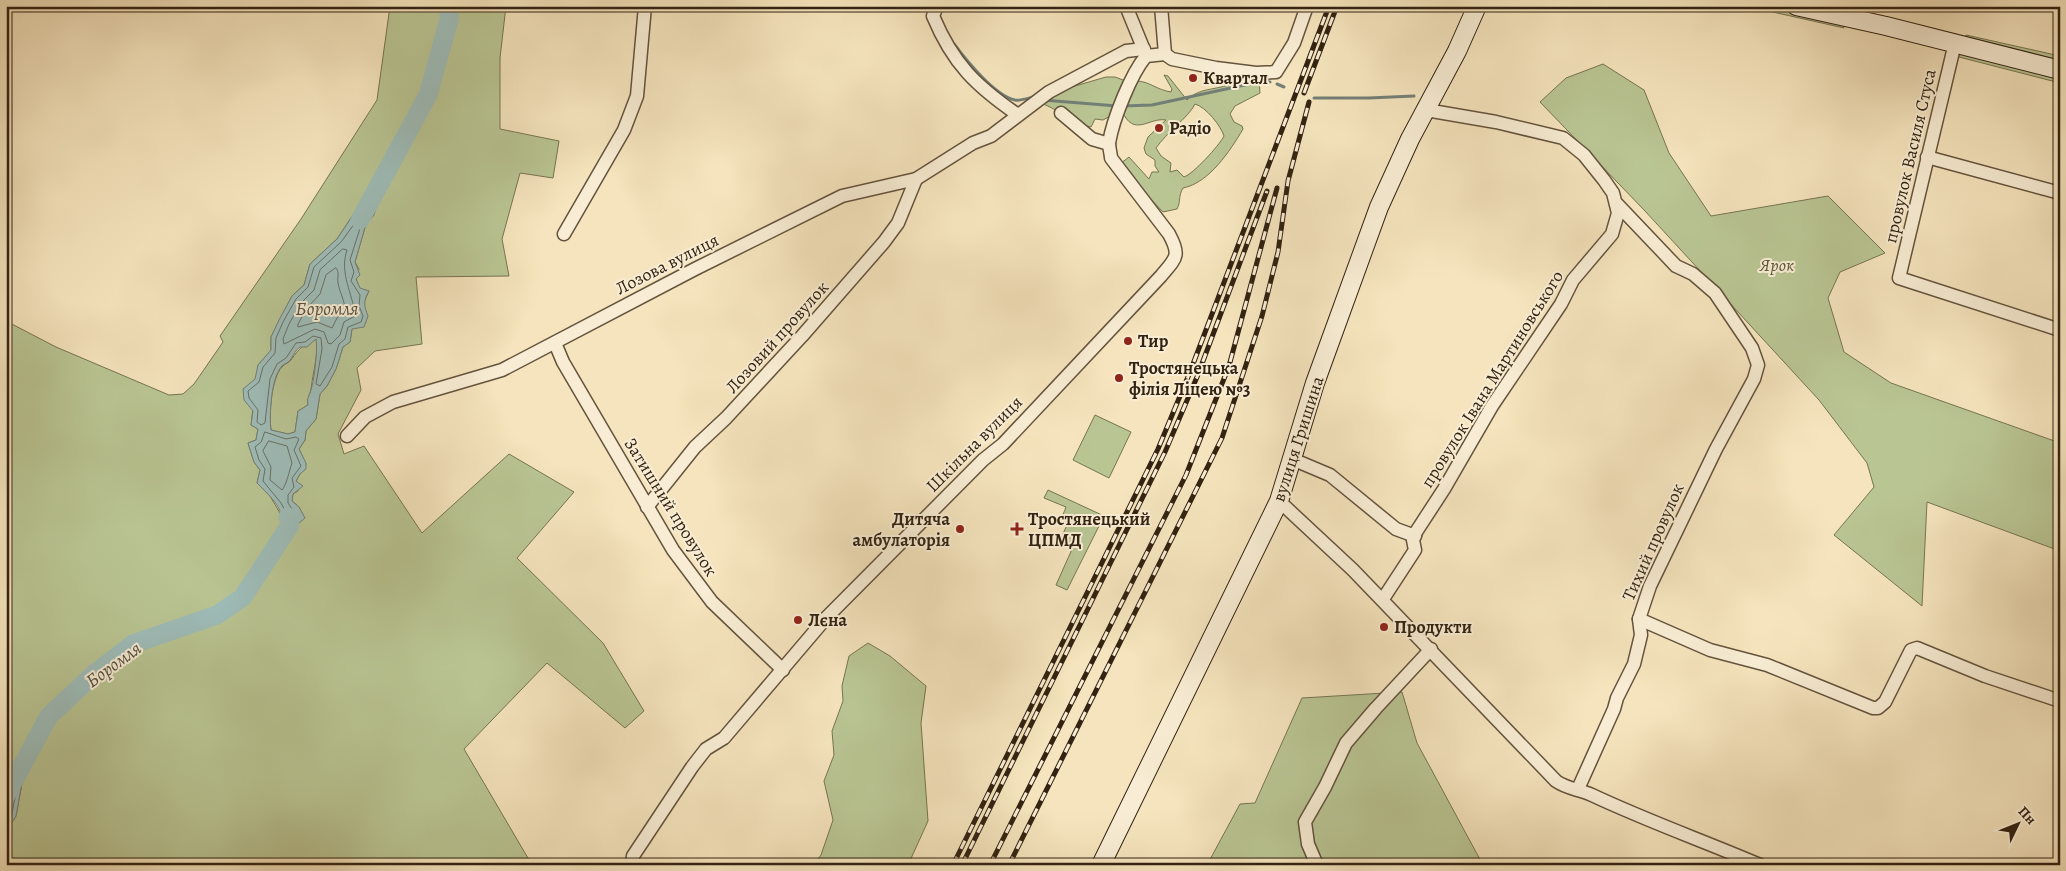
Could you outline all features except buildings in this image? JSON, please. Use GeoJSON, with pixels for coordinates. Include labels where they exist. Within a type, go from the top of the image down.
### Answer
{"type":"FeatureCollection","features":[{"type":"Feature","properties":{"kind":"street"},"geometry":{"type":"LineString","coordinates":[[564,234],[624,130],[637,96],[645,6]]}},
{"type":"Feature","properties":{"kind":"street"},"geometry":{"type":"LineString","coordinates":[[937,6],[933,16],[943,39],[965,73],[1018,115]]}},
{"type":"Feature","properties":{"kind":"street"},"geometry":{"type":"LineString","coordinates":[[1061,113],[1092,138],[1109,144],[1121,107],[1145,52],[1126,6]]}},
{"type":"Feature","properties":{"kind":"street"},"geometry":{"type":"LineString","coordinates":[[1161,6],[1165,54],[1172,59],[1216,68],[1256,73],[1276,72],[1294,43],[1307,6]]}},
{"type":"Feature","properties":{"kind":"street","name":"вулиця Гришина"},"geometry":{"type":"LineString","coordinates":[[1101,865],[1279,500],[1316,382],[1379,207],[1401,157],[1457,52],[1477,6]]}},
{"type":"Feature","properties":{"kind":"street"},"geometry":{"type":"LineString","coordinates":[[1796,6],[1816,8],[2060,70]]}},
{"type":"Feature","properties":{"kind":"street","name":"провулок Василя Стуса"},"geometry":{"type":"LineString","coordinates":[[1955,43],[1899,278],[2060,330]]}},
{"type":"Feature","properties":{"kind":"street","name":"Лозова вулиця"},"geometry":{"type":"LineString","coordinates":[[347,436],[365,417],[394,402],[486,376],[556,343],[695,269],[842,196],[916,179],[973,143],[991,136],[1048,92],[1126,51],[1165,54]]}},
{"type":"Feature","properties":{"kind":"street"},"geometry":{"type":"LineString","coordinates":[[1426,110],[1514,126],[1563,138],[1596,169],[1613,193],[1617,204]]}},
{"type":"Feature","properties":{"kind":"street","name":"Шкільна вулиця"},"geometry":{"type":"LineString","coordinates":[[632,865],[633,856],[706,749],[724,738],[826,618],[977,466],[1003,444],[1161,276],[1176,257],[1176,248],[1169,234],[1115,165],[1109,144]]}},
{"type":"Feature","properties":{"kind":"street"},"geometry":{"type":"LineString","coordinates":[[1927,157],[2060,193]]}},
{"type":"Feature","properties":{"kind":"street","name":"Лозовий провулок"},"geometry":{"type":"LineString","coordinates":[[647,507],[695,447],[720,424],[802,336],[884,242],[898,223],[916,179]]}},
{"type":"Feature","properties":{"kind":"street","name":"Тихий провулок"},"geometry":{"type":"LineString","coordinates":[[1578,789],[1634,664],[1641,635],[1639,619],[1650,586],[1757,371],[1758,365],[1752,348],[1715,293],[1693,274],[1676,266],[1617,204]]}},
{"type":"Feature","properties":{"kind":"street","name":"провулок Івана Мартиновського"},"geometry":{"type":"LineString","coordinates":[[1383,600],[1415,550],[1414,536],[1444,489],[1492,406],[1561,304],[1573,280],[1612,234],[1617,218],[1617,204]]}},
{"type":"Feature","properties":{"kind":"street","name":"Затишний провулок"},"geometry":{"type":"LineString","coordinates":[[556,343],[563,362],[673,550],[712,602],[783,670]]}},
{"type":"Feature","properties":{"kind":"street"},"geometry":{"type":"LineString","coordinates":[[1292,458],[1330,476],[1396,529],[1414,536]]}},
{"type":"Feature","properties":{"kind":"street"},"geometry":{"type":"LineString","coordinates":[[1279,500],[1383,600],[1556,781],[1566,788],[1578,789],[1760,865]]}},
{"type":"Feature","properties":{"kind":"street"},"geometry":{"type":"LineString","coordinates":[[1639,619],[1710,650],[1767,665],[1873,708],[1878,708],[1885,702],[1895,686],[1911,650],[1918,648],[1985,676],[2060,701]]}},
{"type":"Feature","properties":{"kind":"street"},"geometry":{"type":"LineString","coordinates":[[1317,865],[1308,844],[1305,822],[1321,795],[1346,743],[1431,650]]}},
{"type":"Feature","properties":{"kind":"green space"},"geometry":{"type":"Polygon","coordinates":[[[390,6],[506,6],[500,58],[500,129],[559,141],[553,178],[520,173],[502,239],[509,276],[416,277],[422,344],[375,351],[357,368],[361,390],[338,434],[344,454],[364,446],[422,533],[509,454],[574,492],[517,558],[603,643],[644,711],[625,728],[547,663],[464,749],[532,865],[6,865],[6,832],[16,816],[26,761],[18,764],[6,775],[6,321],[56,347],[169,395],[183,394],[194,384],[223,342],[220,336],[301,219],[377,100],[390,6]],[[359,206],[337,239],[310,264],[304,285],[292,296],[271,337],[271,351],[258,365],[251,425],[258,429],[256,440],[248,443],[254,462],[260,470],[257,483],[270,496],[284,520],[282,538],[304,518],[299,507],[292,501],[293,494],[298,491],[296,481],[306,464],[299,449],[305,440],[306,431],[316,419],[320,394],[327,386],[336,369],[343,347],[350,342],[352,329],[369,291],[360,289],[356,279],[359,269],[355,262],[366,224],[374,215],[359,206]]]}},
{"type":"Feature","properties":{"kind":"green space"},"geometry":{"type":"Polygon","coordinates":[[[1746,6],[1782,8],[1842,24],[1844,28],[1746,6]]]}},
{"type":"Feature","properties":{"kind":"green space"},"geometry":{"type":"Polygon","coordinates":[[[1966,35],[2060,56],[2060,65],[1964,41],[1966,35]]]}},
{"type":"Feature","properties":{"kind":"green space"},"geometry":{"type":"Polygon","coordinates":[[[1958,48],[2060,73],[2060,83],[1955,56],[1958,48]]]}},
{"type":"Feature","properties":{"kind":"green space","name":"Ярок"},"geometry":{"type":"Polygon","coordinates":[[[1603,64],[1644,90],[1669,153],[1711,216],[1828,196],[1885,253],[1840,272],[1828,298],[1844,352],[1891,383],[2060,443],[2060,551],[1927,502],[1922,606],[1834,535],[1874,487],[1867,463],[1819,400],[1645,211],[1540,102],[1566,78],[1603,64]]]}},
{"type":"Feature","properties":{"kind":"green space"},"geometry":{"type":"Polygon","coordinates":[[[1164,75],[1168,76],[1187,100],[1199,92],[1226,86],[1249,77],[1259,79],[1260,93],[1235,106],[1230,114],[1234,122],[1242,126],[1243,129],[1218,165],[1202,180],[1183,188],[1177,209],[1163,212],[1122,169],[1120,164],[1129,157],[1149,179],[1152,172],[1159,172],[1155,166],[1155,160],[1146,154],[1144,148],[1148,137],[1166,120],[1137,125],[1127,119],[1122,111],[1136,81],[1145,82],[1166,91],[1171,92],[1172,89],[1164,75]],[[1195,104],[1188,115],[1156,148],[1161,156],[1171,163],[1170,172],[1177,170],[1184,177],[1206,159],[1224,136],[1212,117],[1195,104]]]}},
{"type":"Feature","properties":{"kind":"green space"},"geometry":{"type":"Polygon","coordinates":[[[1106,77],[1115,77],[1126,81],[1114,114],[1103,120],[1095,119],[1091,127],[1077,123],[1037,102],[1068,88],[1106,77]]]}},
{"type":"Feature","properties":{"kind":"green space"},"geometry":{"type":"Polygon","coordinates":[[[317,339],[316,358],[308,405],[298,411],[295,432],[288,434],[271,430],[270,416],[273,388],[278,373],[302,347],[317,339]]]}},
{"type":"Feature","properties":{"kind":"green space"},"geometry":{"type":"Polygon","coordinates":[[[1095,415],[1131,432],[1109,478],[1073,460],[1095,415]]]}},
{"type":"Feature","properties":{"kind":"green space"},"geometry":{"type":"Polygon","coordinates":[[[1048,490],[1104,516],[1067,590],[1056,585],[1073,547],[1060,540],[1068,523],[1061,520],[1066,507],[1044,498],[1048,490]]]}},
{"type":"Feature","properties":{"kind":"green space"},"geometry":{"type":"Polygon","coordinates":[[[868,643],[890,656],[926,686],[921,723],[928,821],[908,865],[813,865],[821,855],[833,820],[824,781],[834,755],[832,731],[843,701],[842,686],[849,656],[868,643]]]}},
{"type":"Feature","properties":{"kind":"green space"},"geometry":{"type":"Polygon","coordinates":[[[1402,692],[1417,743],[1483,865],[1207,865],[1240,804],[1255,803],[1302,698],[1402,692]]]}},
{"type":"Feature","properties":{"kind":"water","name":"Боромля"},"geometry":{"type":"Polygon","coordinates":[[[371,198],[377,204],[374,215],[366,224],[355,262],[360,275],[356,279],[360,288],[369,291],[365,304],[368,316],[364,327],[352,329],[350,342],[343,347],[336,369],[327,386],[320,394],[316,419],[306,431],[305,440],[299,449],[306,463],[306,469],[296,481],[303,486],[293,494],[292,501],[299,507],[305,518],[281,539],[281,514],[275,502],[257,483],[260,470],[254,462],[248,443],[256,440],[258,429],[251,425],[253,411],[244,400],[243,389],[255,379],[258,365],[271,350],[271,337],[292,296],[304,285],[310,264],[337,239],[359,206],[371,198]],[[316,339],[307,347],[300,347],[278,371],[273,387],[270,416],[271,430],[288,434],[295,432],[298,411],[308,405],[314,374],[316,339]]]}},
{"type":"Feature","properties":{"kind":"water"},"geometry":{"type":"Polygon","coordinates":[[[26,761],[16,816],[6,832],[6,775],[18,764],[26,761]]]}},
{"type":"Feature","properties":{"kind":"waterway","name":"Боромля"},"geometry":{"type":"LineString","coordinates":[[360,220],[428,95],[449,20],[449,6]]}},
{"type":"Feature","properties":{"kind":"waterway"},"geometry":{"type":"LineString","coordinates":[[954,44],[981,76],[999,92],[1015,100],[1034,97]]}},
{"type":"Feature","properties":{"kind":"waterway"},"geometry":{"type":"LineString","coordinates":[[1123,106],[1152,105],[1263,81],[1270,82]]}},
{"type":"Feature","properties":{"kind":"waterway"},"geometry":{"type":"LineString","coordinates":[[1277,84],[1284,87]]}},
{"type":"Feature","properties":{"kind":"waterway"},"geometry":{"type":"LineString","coordinates":[[1314,98],[1414,96]]}},
{"type":"Feature","properties":{"kind":"waterway"},"geometry":{"type":"LineString","coordinates":[[1043,100],[1117,106]]}},
{"type":"Feature","properties":{"kind":"waterway","name":"Боромля"},"geometry":{"type":"LineString","coordinates":[[6,795],[49,716],[93,675],[133,644],[217,615],[243,597],[290,525],[288,517]]}},
{"type":"Feature","properties":{"kind":"railway"},"geometry":{"type":"LineString","coordinates":[[953,865],[1158,449],[1190,372],[1329,6]]}},
{"type":"Feature","properties":{"kind":"railway"},"geometry":{"type":"LineString","coordinates":[[1304,93],[1337,6]]}},
{"type":"Feature","properties":{"kind":"railway"},"geometry":{"type":"LineString","coordinates":[[1009,865],[1222,438],[1262,316],[1278,252],[1288,181],[1309,102]]}},
{"type":"Feature","properties":{"kind":"railway"},"geometry":{"type":"LineString","coordinates":[[990,865],[1186,475],[1229,366],[1277,188]]}},
{"type":"Feature","properties":{"kind":"railway"},"geometry":{"type":"LineString","coordinates":[[962,865],[1165,452],[1197,377],[1267,191]]}},
{"type":"Feature","properties":{"kind":"place","name":"Квартал"},"geometry":{"type":"Point","coordinates":[1193,78]}},
{"type":"Feature","properties":{"kind":"place","name":"Радіо"},"geometry":{"type":"Point","coordinates":[1159,128]}},
{"type":"Feature","properties":{"kind":"place","name":"Тир"},"geometry":{"type":"Point","coordinates":[1128,341]}},
{"type":"Feature","properties":{"kind":"place","name":"Тростянецька філія Ліцею №3"},"geometry":{"type":"Point","coordinates":[1119,378]}},
{"type":"Feature","properties":{"kind":"place","name":"Дитяча амбулаторія"},"geometry":{"type":"Point","coordinates":[960,529]}},
{"type":"Feature","properties":{"kind":"place","name":"Тростянецький ЦПМД"},"geometry":{"type":"Point","coordinates":[1017,529]}},
{"type":"Feature","properties":{"kind":"place","name":"Лєна"},"geometry":{"type":"Point","coordinates":[798,620]}},
{"type":"Feature","properties":{"kind":"place","name":"Продукти"},"geometry":{"type":"Point","coordinates":[1384,627]}}]}
